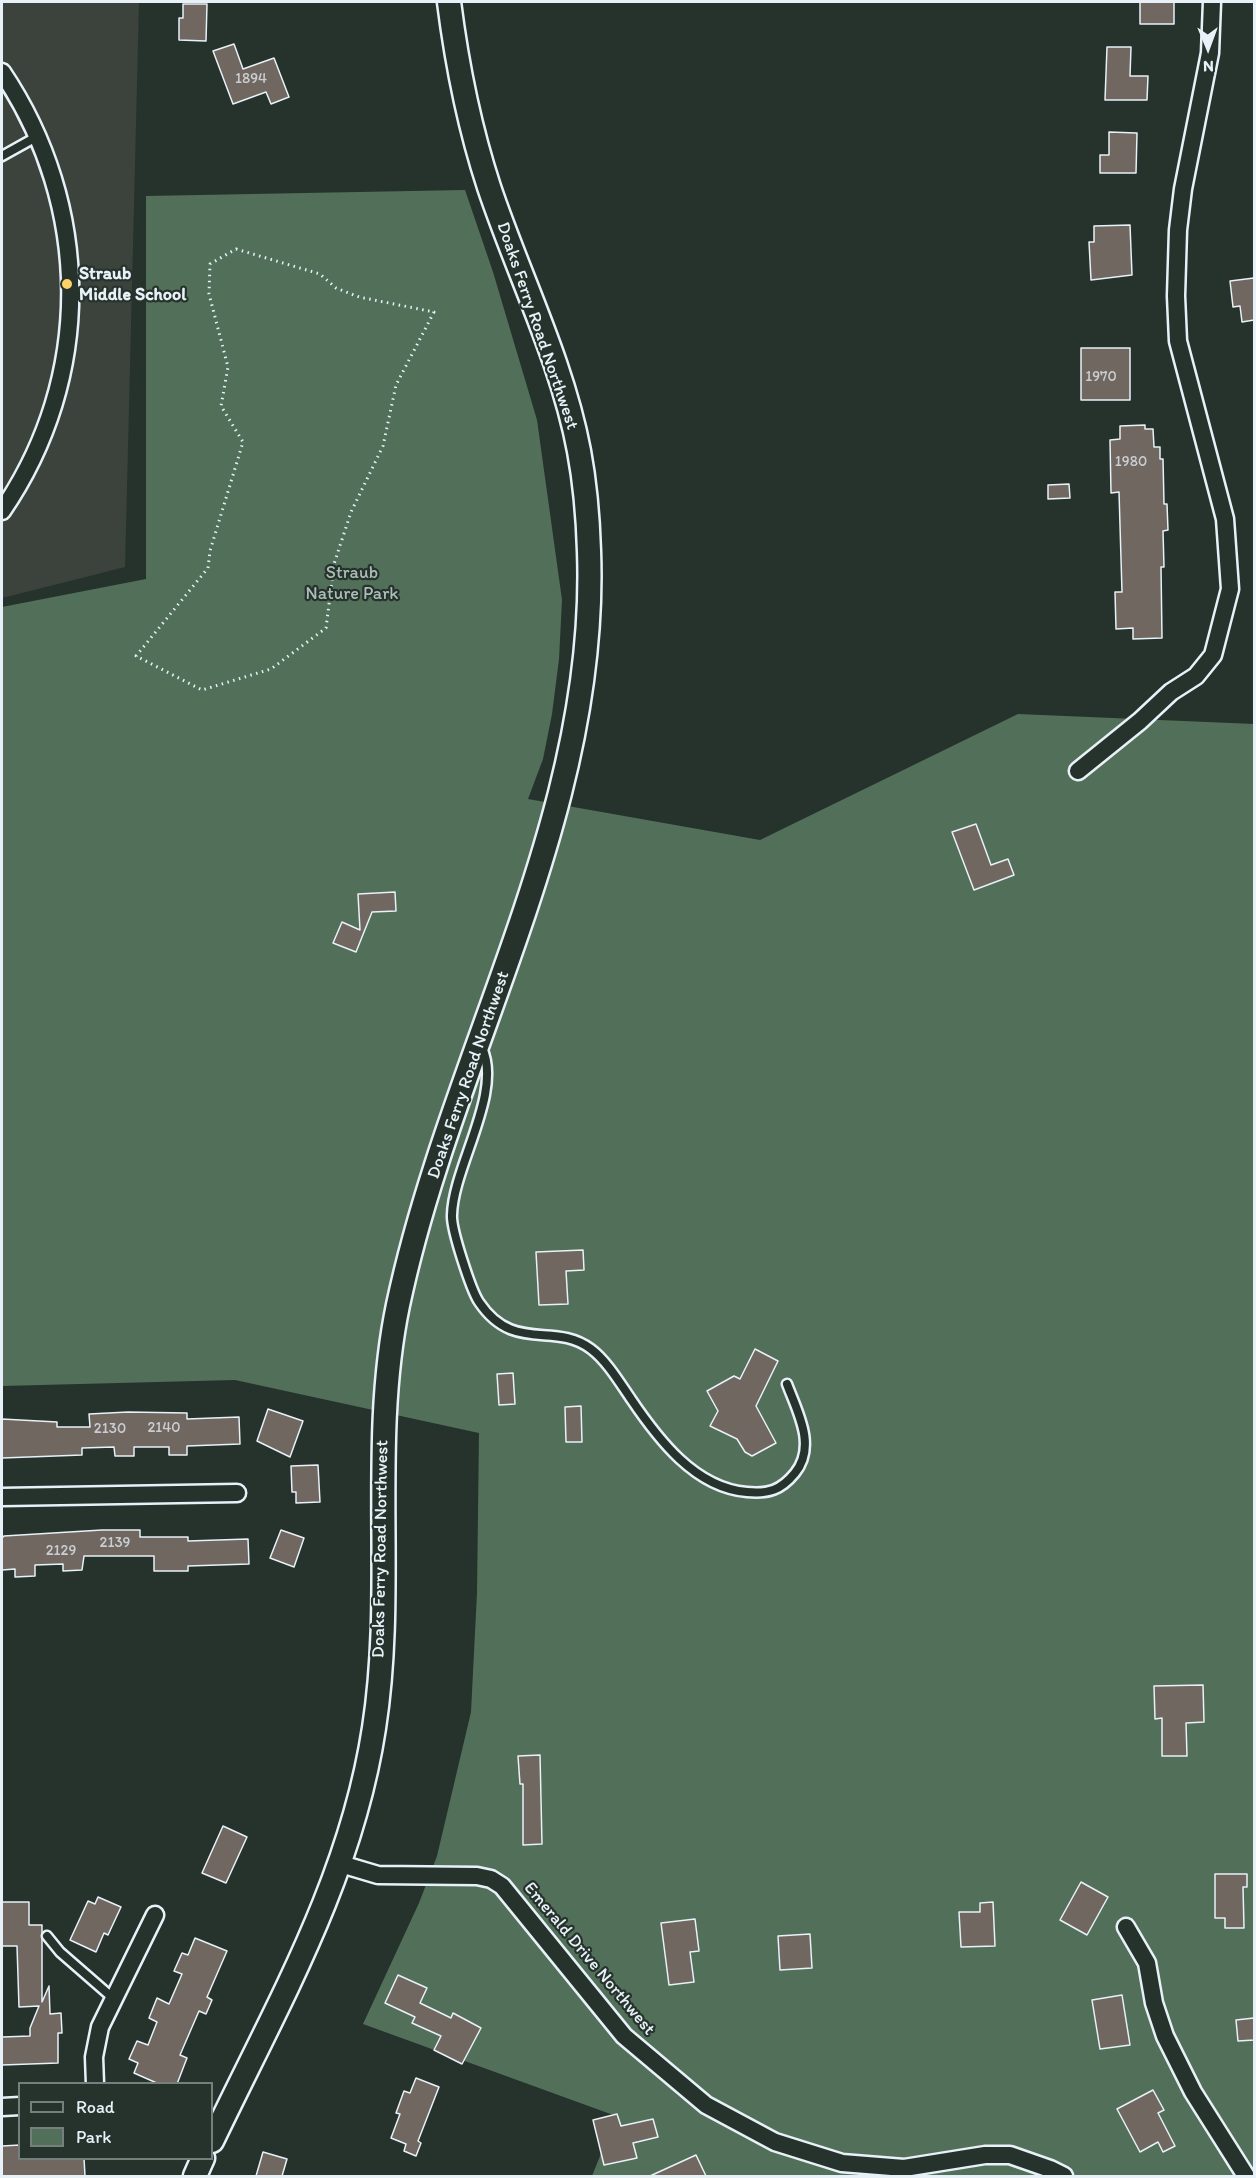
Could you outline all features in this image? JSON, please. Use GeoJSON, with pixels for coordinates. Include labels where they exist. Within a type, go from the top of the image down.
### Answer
{"type":"FeatureCollection","features":[{"type":"Feature","properties":{"kind":"main road","name":"Doaks Ferry Road Northwest"},"geometry":{"type":"LineString","coordinates":[[213,2138],[307,1946],[341,1864],[360,1801],[375,1722],[382,1606],[383,1416],[387,1366],[398,1304],[417,1230],[532,893],[570,760],[587,623],[590,555],[580,461],[570,414],[489,188],[468,116],[449,2]]}},
{"type":"Feature","properties":{"kind":"main road","name":"Doaks Ferry Road Northwest"},"geometry":{"type":"LineString","coordinates":[[195,2176],[202,2160]]}},
{"type":"Feature","properties":{"kind":"street"},"geometry":{"type":"LineString","coordinates":[[1078,771],[1140,721],[1171,692],[1196,676],[1213,655],[1230,589],[1225,519],[1178,341],[1176,296],[1180,210],[1210,53],[1212,2]]}},
{"type":"Feature","properties":{"kind":"street"},"geometry":{"type":"LineString","coordinates":[[2,72],[23,104],[38,135],[55,181],[70,270],[70,316],[63,369],[44,436],[2,511]]}},
{"type":"Feature","properties":{"kind":"street"},"geometry":{"type":"LineString","coordinates":[[2,1497],[237,1493]]}},
{"type":"Feature","properties":{"kind":"street","name":"Emerald Drive Northwest"},"geometry":{"type":"LineString","coordinates":[[341,1864],[378,1875],[477,1876],[491,1879],[502,1886],[624,2036],[706,2104],[775,2142],[842,2163],[904,2168],[985,2155],[1010,2155],[1064,2176]]}},
{"type":"Feature","properties":{"kind":"street"},"geometry":{"type":"LineString","coordinates":[[95,2082],[95,2044],[155,1915]]}},
{"type":"Feature","properties":{"kind":"street"},"geometry":{"type":"LineString","coordinates":[[1126,1927],[1147,1963],[1154,2003],[1165,2036],[1193,2092],[1246,2176]]}},
{"type":"Feature","properties":{"kind":"street"},"geometry":{"type":"LineString","coordinates":[[2,2107],[18,2106]]}},
{"type":"Feature","properties":{"kind":"lane"},"geometry":{"type":"LineString","coordinates":[[2,156],[38,135]]}},
{"type":"Feature","properties":{"kind":"lane"},"geometry":{"type":"LineString","coordinates":[[479,1043],[487,1059],[482,1110],[470,1142],[452,1216],[477,1299],[489,1316],[506,1329],[570,1340],[593,1350],[678,1458],[711,1482],[739,1492],[772,1492],[781,1488],[798,1469],[806,1433],[787,1384]]}},
{"type":"Feature","properties":{"kind":"lane"},"geometry":{"type":"LineString","coordinates":[[46,1936],[60,1952],[114,1999]]}},
{"type":"Feature","properties":{"kind":"path"},"geometry":{"type":"LineString","coordinates":[[236,249],[320,274],[336,288],[359,297],[434,312],[396,385],[383,446],[351,512],[334,564],[326,628],[271,669],[202,690],[136,656],[208,568],[210,550],[243,442],[221,406],[228,367],[209,294],[210,264],[236,249]]}},
{"type":"Feature","properties":{"kind":"shaded area","name":"Straub Middle School"},"geometry":{"type":"Polygon","coordinates":[[[2,2],[139,2],[125,567],[2,598],[2,2]]]}},
{"type":"Feature","properties":{"kind":"green space","name":"Straub Nature Park"},"geometry":{"type":"Polygon","coordinates":[[[465,190],[493,272],[537,420],[562,600],[559,659],[552,714],[543,759],[528,799],[760,840],[1018,714],[1254,724],[1254,2176],[592,2176],[616,2116],[363,2024],[419,1903],[437,1856],[471,1712],[477,1593],[479,1433],[235,1380],[2,1386],[2,607],[146,579],[146,196],[465,190]]]}},
{"type":"Feature","properties":{"kind":"building"},"geometry":{"type":"Polygon","coordinates":[[[1140,2],[1174,2],[1174,24],[1140,24],[1140,2]]]}},
{"type":"Feature","properties":{"kind":"building"},"geometry":{"type":"Polygon","coordinates":[[[183,4],[207,4],[206,41],[179,40],[179,18],[183,18],[183,4]]]}},
{"type":"Feature","properties":{"kind":"building"},"geometry":{"type":"Polygon","coordinates":[[[234,44],[243,69],[274,58],[289,97],[271,104],[266,92],[233,104],[213,51],[234,44]]]}},
{"type":"Feature","properties":{"kind":"building"},"geometry":{"type":"Polygon","coordinates":[[[1107,47],[1131,47],[1130,76],[1148,76],[1147,100],[1105,100],[1107,47]]]}},
{"type":"Feature","properties":{"kind":"building"},"geometry":{"type":"Polygon","coordinates":[[[1109,132],[1137,133],[1136,173],[1100,173],[1100,155],[1109,155],[1109,132]]]}},
{"type":"Feature","properties":{"kind":"building"},"geometry":{"type":"Polygon","coordinates":[[[1130,225],[1132,275],[1091,280],[1089,242],[1094,242],[1094,226],[1130,225]]]}},
{"type":"Feature","properties":{"kind":"building"},"geometry":{"type":"Polygon","coordinates":[[[1254,278],[1254,320],[1242,322],[1240,306],[1233,307],[1230,281],[1254,278]]]}},
{"type":"Feature","properties":{"kind":"building"},"geometry":{"type":"Polygon","coordinates":[[[1081,348],[1130,348],[1130,400],[1081,400],[1081,348]]]}},
{"type":"Feature","properties":{"kind":"building"},"geometry":{"type":"Polygon","coordinates":[[[1145,425],[1145,429],[1153,429],[1154,447],[1160,447],[1160,459],[1163,459],[1164,504],[1167,504],[1168,530],[1163,531],[1164,567],[1161,567],[1162,638],[1133,639],[1133,628],[1116,629],[1115,592],[1122,592],[1119,492],[1111,493],[1110,440],[1120,439],[1120,426],[1145,425]]]}},
{"type":"Feature","properties":{"kind":"building"},"geometry":{"type":"Polygon","coordinates":[[[1069,484],[1070,498],[1048,499],[1048,485],[1069,484]]]}},
{"type":"Feature","properties":{"kind":"building"},"geometry":{"type":"Polygon","coordinates":[[[976,824],[991,865],[1008,859],[1014,875],[974,890],[952,832],[976,824]]]}},
{"type":"Feature","properties":{"kind":"building"},"geometry":{"type":"Polygon","coordinates":[[[395,892],[396,911],[372,912],[356,952],[333,943],[342,922],[360,930],[358,894],[395,892]]]}},
{"type":"Feature","properties":{"kind":"building"},"geometry":{"type":"Polygon","coordinates":[[[583,1250],[584,1270],[566,1271],[568,1304],[539,1305],[536,1252],[583,1250]]]}},
{"type":"Feature","properties":{"kind":"building"},"geometry":{"type":"Polygon","coordinates":[[[755,1349],[778,1361],[756,1406],[776,1443],[752,1456],[745,1452],[737,1439],[710,1426],[718,1411],[707,1391],[734,1376],[740,1379],[755,1349]]]}},
{"type":"Feature","properties":{"kind":"building"},"geometry":{"type":"Polygon","coordinates":[[[513,1373],[515,1404],[499,1405],[497,1374],[513,1373]]]}},
{"type":"Feature","properties":{"kind":"building"},"geometry":{"type":"Polygon","coordinates":[[[581,1406],[582,1442],[566,1442],[565,1407],[581,1406]]]}},
{"type":"Feature","properties":{"kind":"building"},"geometry":{"type":"Polygon","coordinates":[[[268,1409],[303,1421],[290,1457],[257,1441],[268,1409]]]}},
{"type":"Feature","properties":{"kind":"building"},"geometry":{"type":"Polygon","coordinates":[[[187,1413],[187,1419],[239,1417],[240,1444],[187,1446],[187,1455],[169,1455],[169,1447],[134,1447],[134,1456],[115,1456],[114,1447],[82,1448],[82,1455],[2,1458],[2,1419],[57,1422],[57,1427],[90,1427],[89,1414],[187,1413]]]}},
{"type":"Feature","properties":{"kind":"building"},"geometry":{"type":"Polygon","coordinates":[[[318,1465],[320,1502],[296,1503],[296,1492],[292,1492],[291,1466],[318,1465]]]}},
{"type":"Feature","properties":{"kind":"building"},"geometry":{"type":"Polygon","coordinates":[[[140,1530],[140,1537],[188,1537],[188,1541],[248,1539],[249,1564],[188,1566],[188,1571],[154,1571],[154,1556],[84,1556],[82,1570],[63,1571],[63,1564],[35,1565],[35,1576],[15,1577],[15,1569],[2,1570],[2,1538],[4,1536],[140,1530]]]}},
{"type":"Feature","properties":{"kind":"building"},"geometry":{"type":"Polygon","coordinates":[[[281,1530],[304,1538],[294,1567],[270,1558],[281,1530]]]}},
{"type":"Feature","properties":{"kind":"building"},"geometry":{"type":"Polygon","coordinates":[[[1203,1685],[1204,1722],[1186,1723],[1187,1756],[1162,1756],[1162,1718],[1155,1719],[1154,1686],[1203,1685]]]}},
{"type":"Feature","properties":{"kind":"building"},"geometry":{"type":"Polygon","coordinates":[[[540,1755],[542,1844],[523,1845],[523,1784],[520,1784],[518,1756],[540,1755]]]}},
{"type":"Feature","properties":{"kind":"building"},"geometry":{"type":"Polygon","coordinates":[[[223,1826],[247,1837],[226,1883],[202,1873],[223,1826]]]}},
{"type":"Feature","properties":{"kind":"building"},"geometry":{"type":"Polygon","coordinates":[[[1215,1874],[1247,1874],[1247,1887],[1243,1887],[1244,1928],[1225,1928],[1225,1918],[1215,1918],[1215,1874]]]}},
{"type":"Feature","properties":{"kind":"building"},"geometry":{"type":"Polygon","coordinates":[[[1081,1882],[1108,1897],[1087,1935],[1060,1920],[1081,1882]]]}},
{"type":"Feature","properties":{"kind":"building"},"geometry":{"type":"Polygon","coordinates":[[[98,1897],[121,1907],[108,1935],[104,1933],[96,1952],[70,1940],[88,1901],[95,1904],[98,1897]]]}},
{"type":"Feature","properties":{"kind":"building"},"geometry":{"type":"Polygon","coordinates":[[[2,1902],[29,1902],[29,1925],[42,1925],[42,2002],[49,1986],[50,2014],[61,2013],[62,2033],[58,2033],[58,2063],[2,2065],[2,2037],[30,2036],[30,2028],[39,2006],[19,2007],[17,1946],[2,1946],[2,1902]]]}},
{"type":"Feature","properties":{"kind":"building"},"geometry":{"type":"Polygon","coordinates":[[[993,1902],[995,1946],[961,1947],[959,1912],[980,1912],[980,1903],[993,1902]]]}},
{"type":"Feature","properties":{"kind":"building"},"geometry":{"type":"Polygon","coordinates":[[[695,1919],[699,1951],[690,1952],[694,1982],[669,1985],[661,1923],[695,1919]]]}},
{"type":"Feature","properties":{"kind":"building"},"geometry":{"type":"Polygon","coordinates":[[[810,1934],[812,1968],[780,1970],[778,1936],[810,1934]]]}},
{"type":"Feature","properties":{"kind":"building"},"geometry":{"type":"Polygon","coordinates":[[[195,1938],[227,1951],[207,1997],[212,2000],[206,2014],[199,2011],[180,2055],[187,2058],[178,2082],[154,2082],[134,2073],[138,2063],[129,2059],[137,2041],[148,2045],[157,2022],[149,2018],[157,1998],[169,2004],[182,1974],[174,1971],[182,1953],[188,1955],[195,1938]]]}},
{"type":"Feature","properties":{"kind":"building"},"geometry":{"type":"Polygon","coordinates":[[[398,1975],[427,1988],[420,2003],[451,2018],[453,2013],[481,2028],[462,2064],[434,2050],[441,2036],[412,2023],[415,2017],[385,2003],[398,1975]]]}},
{"type":"Feature","properties":{"kind":"building"},"geometry":{"type":"Polygon","coordinates":[[[1122,1995],[1130,2045],[1100,2049],[1092,2000],[1122,1995]]]}},
{"type":"Feature","properties":{"kind":"building"},"geometry":{"type":"Polygon","coordinates":[[[1254,2018],[1254,2040],[1238,2041],[1236,2020],[1254,2018]]]}},
{"type":"Feature","properties":{"kind":"building"},"geometry":{"type":"Polygon","coordinates":[[[416,2078],[439,2087],[418,2141],[421,2143],[416,2156],[404,2151],[406,2144],[391,2138],[400,2114],[396,2113],[404,2091],[410,2093],[416,2078]]]}},
{"type":"Feature","properties":{"kind":"building"},"geometry":{"type":"Polygon","coordinates":[[[1153,2090],[1164,2110],[1158,2113],[1175,2146],[1163,2152],[1158,2142],[1140,2152],[1117,2109],[1153,2090]]]}},
{"type":"Feature","properties":{"kind":"building"},"geometry":{"type":"Polygon","coordinates":[[[617,2114],[621,2126],[653,2119],[658,2137],[633,2143],[637,2158],[604,2165],[593,2120],[617,2114]]]}},
{"type":"Feature","properties":{"kind":"building"},"geometry":{"type":"Polygon","coordinates":[[[18,2145],[18,2160],[84,2160],[85,2176],[2,2176],[2,2146],[18,2145]]]}},
{"type":"Feature","properties":{"kind":"building"},"geometry":{"type":"Polygon","coordinates":[[[263,2152],[287,2159],[282,2176],[256,2176],[263,2152]]]}},
{"type":"Feature","properties":{"kind":"building"},"geometry":{"type":"Polygon","coordinates":[[[696,2155],[706,2176],[650,2176],[696,2155]]]}},
{"type":"Feature","properties":{"kind":"place","name":"Straub Middle School"},"geometry":{"type":"Point","coordinates":[67,284]}}]}
